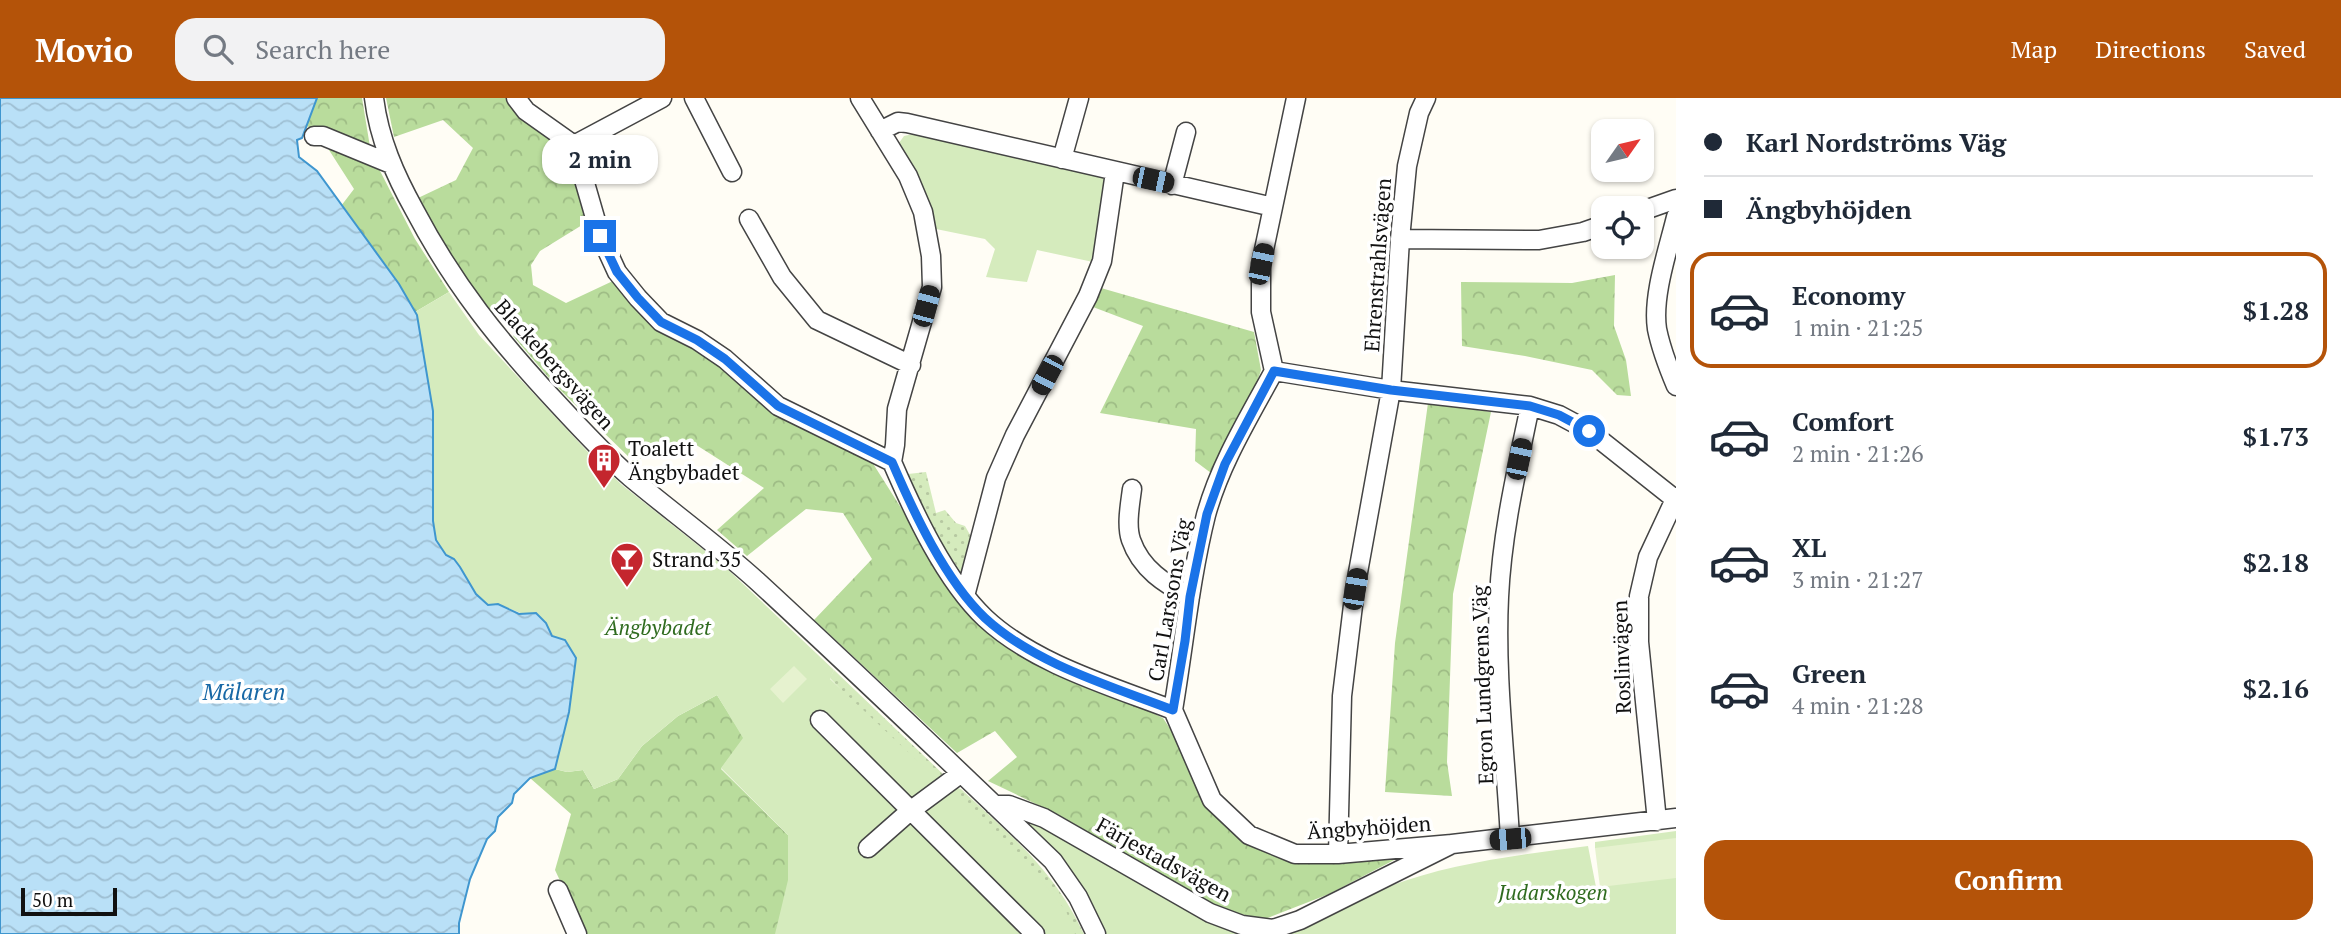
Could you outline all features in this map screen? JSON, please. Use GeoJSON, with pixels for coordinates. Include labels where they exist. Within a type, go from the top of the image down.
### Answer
{"type":"FeatureCollection","features":[{"type":"Feature","properties":{"kind":"street","name":"Blackebergsvägen"},"geometry":{"type":"LineString","coordinates":[[374,98],[379,129],[391,164],[431,241],[475,308],[510,353],[629,476],[757,581],[1053,861],[1078,897],[1096,934]]}},
{"type":"Feature","properties":{"kind":"street"},"geometry":{"type":"LineString","coordinates":[[516,98],[526,111],[574,145],[600,236],[617,272],[661,322],[697,340],[725,359],[778,406],[892,462]]}},
{"type":"Feature","properties":{"kind":"street"},"geometry":{"type":"LineString","coordinates":[[574,145],[662,98]]}},
{"type":"Feature","properties":{"kind":"street"},"geometry":{"type":"LineString","coordinates":[[694,98],[732,172]]}},
{"type":"Feature","properties":{"kind":"street"},"geometry":{"type":"LineString","coordinates":[[860,98],[908,176],[923,212],[931,256],[932,287],[897,409],[892,462],[917,520],[965,596],[986,619],[1019,643],[1075,673],[1173,710]]}},
{"type":"Feature","properties":{"kind":"street"},"geometry":{"type":"LineString","coordinates":[[1062,159],[1079,98]]}},
{"type":"Feature","properties":{"kind":"street"},"geometry":{"type":"LineString","coordinates":[[1296,98],[1261,264],[1261,312],[1274,371],[1391,390],[1530,406],[1559,415],[1589,431],[1676,498]]}},
{"type":"Feature","properties":{"kind":"street","name":"Ehrenstrahlsvägen"},"geometry":{"type":"LineString","coordinates":[[1338,854],[1342,696],[1355,589],[1391,390],[1407,166],[1419,113],[1426,98]]}},
{"type":"Feature","properties":{"kind":"street"},"geometry":{"type":"LineString","coordinates":[[880,131],[898,122],[907,123],[1273,207]]}},
{"type":"Feature","properties":{"kind":"street"},"geometry":{"type":"LineString","coordinates":[[1172,184],[1186,132]]}},
{"type":"Feature","properties":{"kind":"street"},"geometry":{"type":"LineString","coordinates":[[314,136],[323,136],[391,164]]}},
{"type":"Feature","properties":{"kind":"street"},"geometry":{"type":"LineString","coordinates":[[965,596],[996,478],[1015,435],[1088,296],[1102,261],[1115,172]]}},
{"type":"Feature","properties":{"kind":"street"},"geometry":{"type":"LineString","coordinates":[[1654,207],[1676,199]]}},
{"type":"Feature","properties":{"kind":"street"},"geometry":{"type":"LineString","coordinates":[[1676,217],[1657,300],[1657,327],[1665,360],[1676,386]]}},
{"type":"Feature","properties":{"kind":"street"},"geometry":{"type":"LineString","coordinates":[[749,219],[782,277],[817,320],[911,365]]}},
{"type":"Feature","properties":{"kind":"street"},"geometry":{"type":"LineString","coordinates":[[1400,239],[1539,240],[1591,229]]}},
{"type":"Feature","properties":{"kind":"street","name":"Carl Larssons Väg"},"geometry":{"type":"LineString","coordinates":[[1173,710],[1190,597],[1207,514],[1225,464],[1274,371]]}},
{"type":"Feature","properties":{"kind":"street","name":"Egron Lundgrens Väg"},"geometry":{"type":"LineString","coordinates":[[1510,839],[1500,676],[1499,598],[1508,512],[1530,406]]}},
{"type":"Feature","properties":{"kind":"street"},"geometry":{"type":"LineString","coordinates":[[1132,489],[1130,539],[1146,566],[1162,582],[1190,597]]}},
{"type":"Feature","properties":{"kind":"street","name":"Roslinvägen"},"geometry":{"type":"LineString","coordinates":[[1657,821],[1639,642],[1639,596],[1648,557],[1676,498]]}},
{"type":"Feature","properties":{"kind":"street","name":"Ängbyhöjden"},"geometry":{"type":"LineString","coordinates":[[1173,710],[1212,800],[1250,835],[1295,854],[1338,854],[1452,844]]}},
{"type":"Feature","properties":{"kind":"street"},"geometry":{"type":"LineString","coordinates":[[820,720],[1035,934]]}},
{"type":"Feature","properties":{"kind":"street"},"geometry":{"type":"LineString","coordinates":[[868,848],[910,811],[960,774]]}},
{"type":"Feature","properties":{"kind":"street","name":"Färjestadsvägen"},"geometry":{"type":"LineString","coordinates":[[994,805],[1009,805],[1044,818],[1210,913],[1242,925],[1273,929],[1300,920],[1452,844],[1676,818]]}},
{"type":"Feature","properties":{"kind":"street"},"geometry":{"type":"LineString","coordinates":[[558,890],[577,934]]}},
{"type":"Feature","properties":{"kind":"green space"},"geometry":{"type":"Polygon","coordinates":[[[317,98],[362,98],[370,147],[306,126],[317,98]]]}},
{"type":"Feature","properties":{"kind":"green space"},"geometry":{"type":"Polygon","coordinates":[[[386,98],[506,98],[515,111],[562,143],[576,162],[587,222],[540,251],[531,265],[533,285],[566,303],[615,280],[657,331],[705,355],[797,425],[872,462],[960,601],[1120,697],[1163,718],[1180,744],[1204,804],[1253,845],[1296,860],[1356,863],[1396,852],[1398,858],[1329,894],[1265,919],[1221,910],[1059,815],[988,781],[1017,757],[995,731],[957,753],[814,620],[872,559],[843,513],[806,509],[747,556],[717,530],[764,488],[690,441],[653,448],[635,463],[555,385],[513,336],[522,328],[502,305],[492,312],[452,257],[418,198],[456,180],[473,148],[443,120],[394,137],[386,98]]]}},
{"type":"Feature","properties":{"kind":"green space"},"geometry":{"type":"Polygon","coordinates":[[[913,134],[1101,176],[1105,181],[1093,262],[1037,250],[1027,282],[986,277],[995,249],[985,239],[936,229],[925,191],[899,143],[904,136],[913,134]]]}},
{"type":"Feature","properties":{"kind":"green space"},"geometry":{"type":"Polygon","coordinates":[[[329,150],[378,167],[415,239],[449,292],[415,312],[399,284],[341,206],[354,189],[329,150]]]}},
{"type":"Feature","properties":{"kind":"green space"},"geometry":{"type":"Polygon","coordinates":[[[1615,275],[1614,326],[1626,360],[1631,396],[1617,395],[1592,370],[1462,346],[1461,282],[1572,283],[1615,275]]]}},
{"type":"Feature","properties":{"kind":"green space"},"geometry":{"type":"Polygon","coordinates":[[[1101,288],[1254,332],[1261,370],[1254,392],[1211,473],[1195,461],[1196,429],[1100,413],[1143,326],[1093,307],[1101,288]]]}},
{"type":"Feature","properties":{"kind":"green space","name":"Ängbybadet"},"geometry":{"type":"Polygon","coordinates":[[[449,292],[479,335],[587,451],[622,485],[724,566],[834,670],[830,679],[1029,865],[1066,911],[1075,934],[775,934],[788,880],[788,835],[721,768],[743,738],[717,695],[678,716],[642,746],[618,779],[594,789],[583,770],[567,772],[555,769],[569,712],[576,658],[552,636],[546,623],[498,604],[488,605],[476,594],[460,567],[454,559],[446,556],[436,540],[433,521],[433,411],[415,312],[449,292]]]}},
{"type":"Feature","properties":{"kind":"green space"},"geometry":{"type":"Polygon","coordinates":[[[1428,403],[1491,412],[1453,594],[1447,762],[1452,796],[1385,792],[1395,643],[1428,403]]]}},
{"type":"Feature","properties":{"kind":"green space"},"geometry":{"type":"Polygon","coordinates":[[[926,472],[936,513],[945,510],[956,523],[965,526],[973,540],[965,570],[961,572],[930,525],[908,474],[926,472]]]}},
{"type":"Feature","properties":{"kind":"green space"},"geometry":{"type":"Polygon","coordinates":[[[794,666],[807,679],[783,703],[770,689],[794,666]]]}},
{"type":"Feature","properties":{"kind":"green space"},"geometry":{"type":"Polygon","coordinates":[[[834,670],[944,775],[942,781],[934,788],[830,678],[834,670]]]}},
{"type":"Feature","properties":{"kind":"green space"},"geometry":{"type":"Polygon","coordinates":[[[717,695],[744,738],[721,769],[788,835],[790,934],[585,934],[555,870],[571,814],[530,778],[555,769],[567,772],[583,770],[594,789],[618,779],[642,746],[678,716],[717,695]]]}},
{"type":"Feature","properties":{"kind":"green space"},"geometry":{"type":"Polygon","coordinates":[[[954,787],[961,789],[1030,855],[1059,890],[1084,934],[1071,934],[933,801],[954,787]]]}},
{"type":"Feature","properties":{"kind":"green space"},"geometry":{"type":"Polygon","coordinates":[[[1023,816],[1247,934],[1103,934],[1017,817],[1023,816]]]}},
{"type":"Feature","properties":{"kind":"green space"},"geometry":{"type":"Polygon","coordinates":[[[1676,831],[1676,867],[1595,848],[1595,842],[1676,831]]]}},
{"type":"Feature","properties":{"kind":"green space"},"geometry":{"type":"Polygon","coordinates":[[[1676,838],[1676,878],[1600,887],[1595,848],[1676,838]]]}},
{"type":"Feature","properties":{"kind":"green space","name":"Judarskogen"},"geometry":{"type":"Polygon","coordinates":[[[1588,846],[1596,887],[1676,876],[1676,934],[1288,934],[1314,924],[1377,891],[1413,878],[1488,860],[1588,846]]]}},
{"type":"Feature","properties":{"kind":"water","name":"Mälaren"},"geometry":{"type":"Polygon","coordinates":[[[0,98],[317,98],[302,138],[297,140],[299,157],[317,171],[399,284],[417,315],[433,411],[433,521],[436,540],[446,555],[454,559],[460,567],[476,594],[488,605],[498,604],[519,614],[536,613],[546,623],[552,636],[565,640],[576,658],[569,712],[555,769],[530,778],[514,794],[512,803],[498,817],[495,831],[487,839],[470,879],[459,923],[459,934],[0,934],[0,98]]]}},
{"type":"Feature","properties":{"kind":"place","name":"Toalett Ängbybadet"},"geometry":{"type":"Point","coordinates":[604,490]}},
{"type":"Feature","properties":{"kind":"place","name":"Strand 35"},"geometry":{"type":"Point","coordinates":[627,589]}},
{"type":"Feature","properties":{"kind":"route"},"geometry":{"type":"LineString","coordinates":[[600,236],[617,272],[661,322],[697,340],[725,359],[778,406],[892,462],[917,520],[965,596],[986,619],[1019,643],[1075,673],[1173,710],[1190,597],[1207,514],[1225,464],[1274,371],[1391,390],[1530,406],[1559,415],[1589,431]]}}]}
